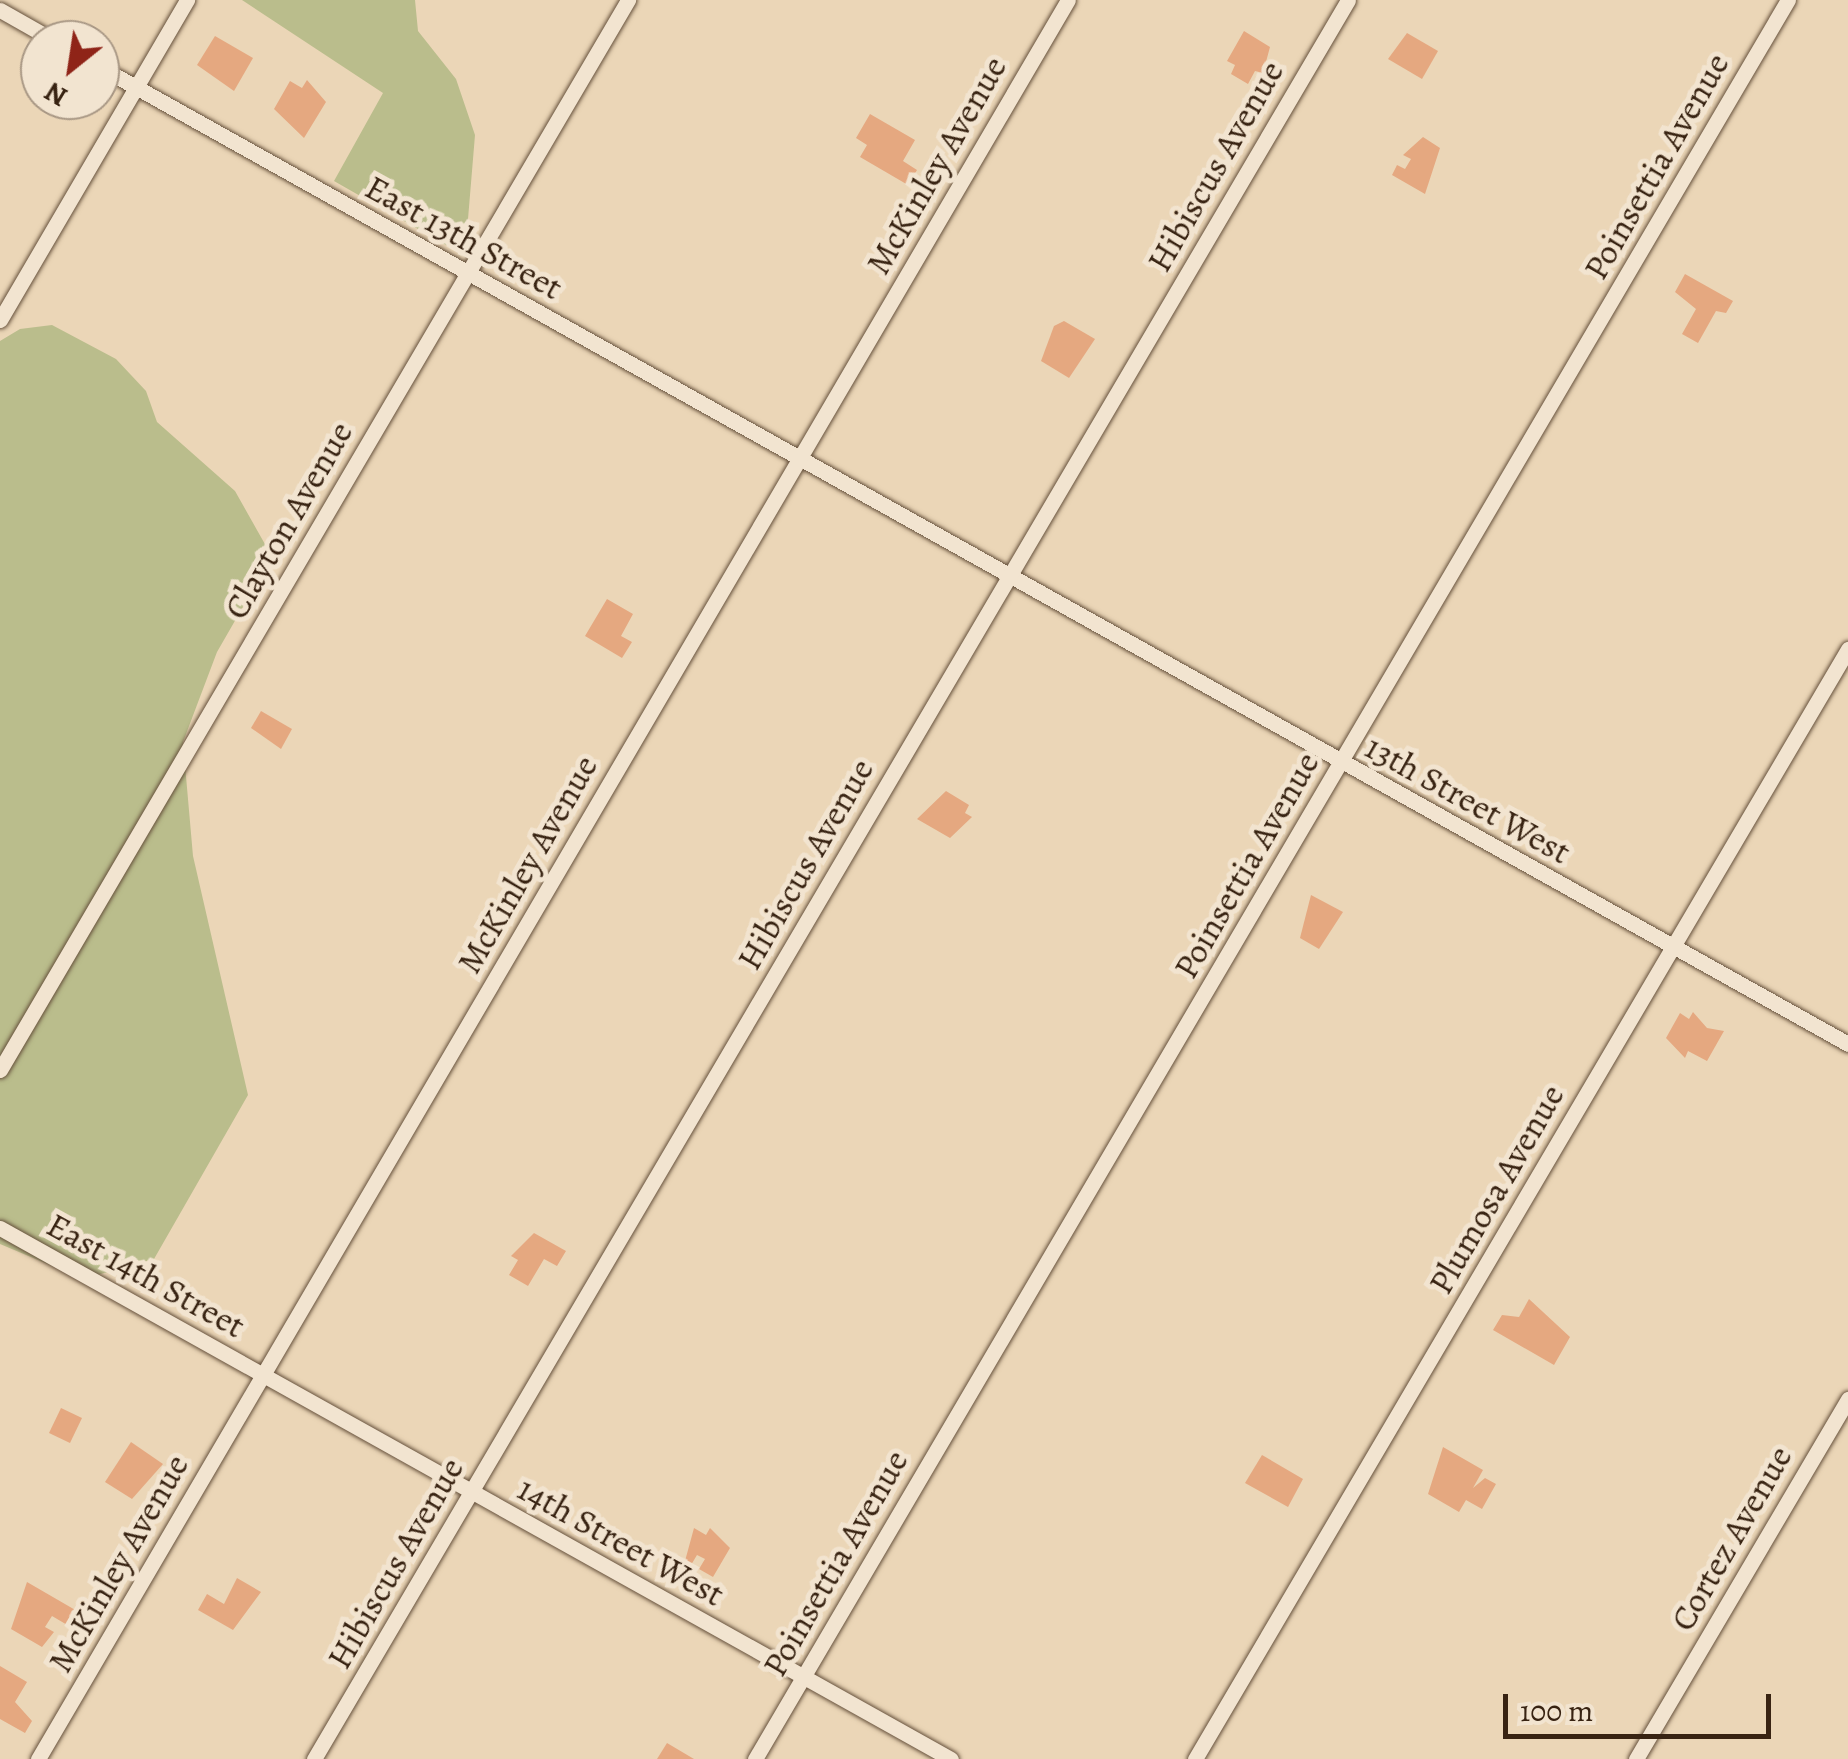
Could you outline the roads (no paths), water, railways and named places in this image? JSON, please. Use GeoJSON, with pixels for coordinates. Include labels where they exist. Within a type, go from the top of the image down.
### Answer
{"type":"FeatureCollection","features":[{"type":"Feature","properties":{"kind":"street"},"geometry":{"type":"LineString","coordinates":[[0,320],[187,0]]}},
{"type":"Feature","properties":{"kind":"street","name":"Clayton Avenue"},"geometry":{"type":"LineString","coordinates":[[0,1070],[628,0]]}},
{"type":"Feature","properties":{"kind":"street","name":"McKinley Avenue"},"geometry":{"type":"LineString","coordinates":[[38,1759],[1068,0]]}},
{"type":"Feature","properties":{"kind":"street","name":"Hibiscus Avenue"},"geometry":{"type":"LineString","coordinates":[[314,1759],[1348,0]]}},
{"type":"Feature","properties":{"kind":"street","name":"Poinsettia Avenue"},"geometry":{"type":"LineString","coordinates":[[754,1759],[1788,0]]}},
{"type":"Feature","properties":{"kind":"street","name":"East 13th Street"},"geometry":{"type":"LineString","coordinates":[[120,78],[798,460]]}},
{"type":"Feature","properties":{"kind":"street","name":"13th Street West"},"geometry":{"type":"LineString","coordinates":[[798,460],[1848,1044]]}},
{"type":"Feature","properties":{"kind":"street","name":"Plumosa Avenue"},"geometry":{"type":"LineString","coordinates":[[1195,1759],[1848,649]]}},
{"type":"Feature","properties":{"kind":"street","name":"East 14th Street"},"geometry":{"type":"LineString","coordinates":[[0,1228],[262,1376]]}},
{"type":"Feature","properties":{"kind":"street","name":"14th Street West"},"geometry":{"type":"LineString","coordinates":[[262,1376],[951,1759]]}},
{"type":"Feature","properties":{"kind":"street","name":"Cortez Avenue"},"geometry":{"type":"LineString","coordinates":[[1636,1759],[1848,1399]]}}]}
